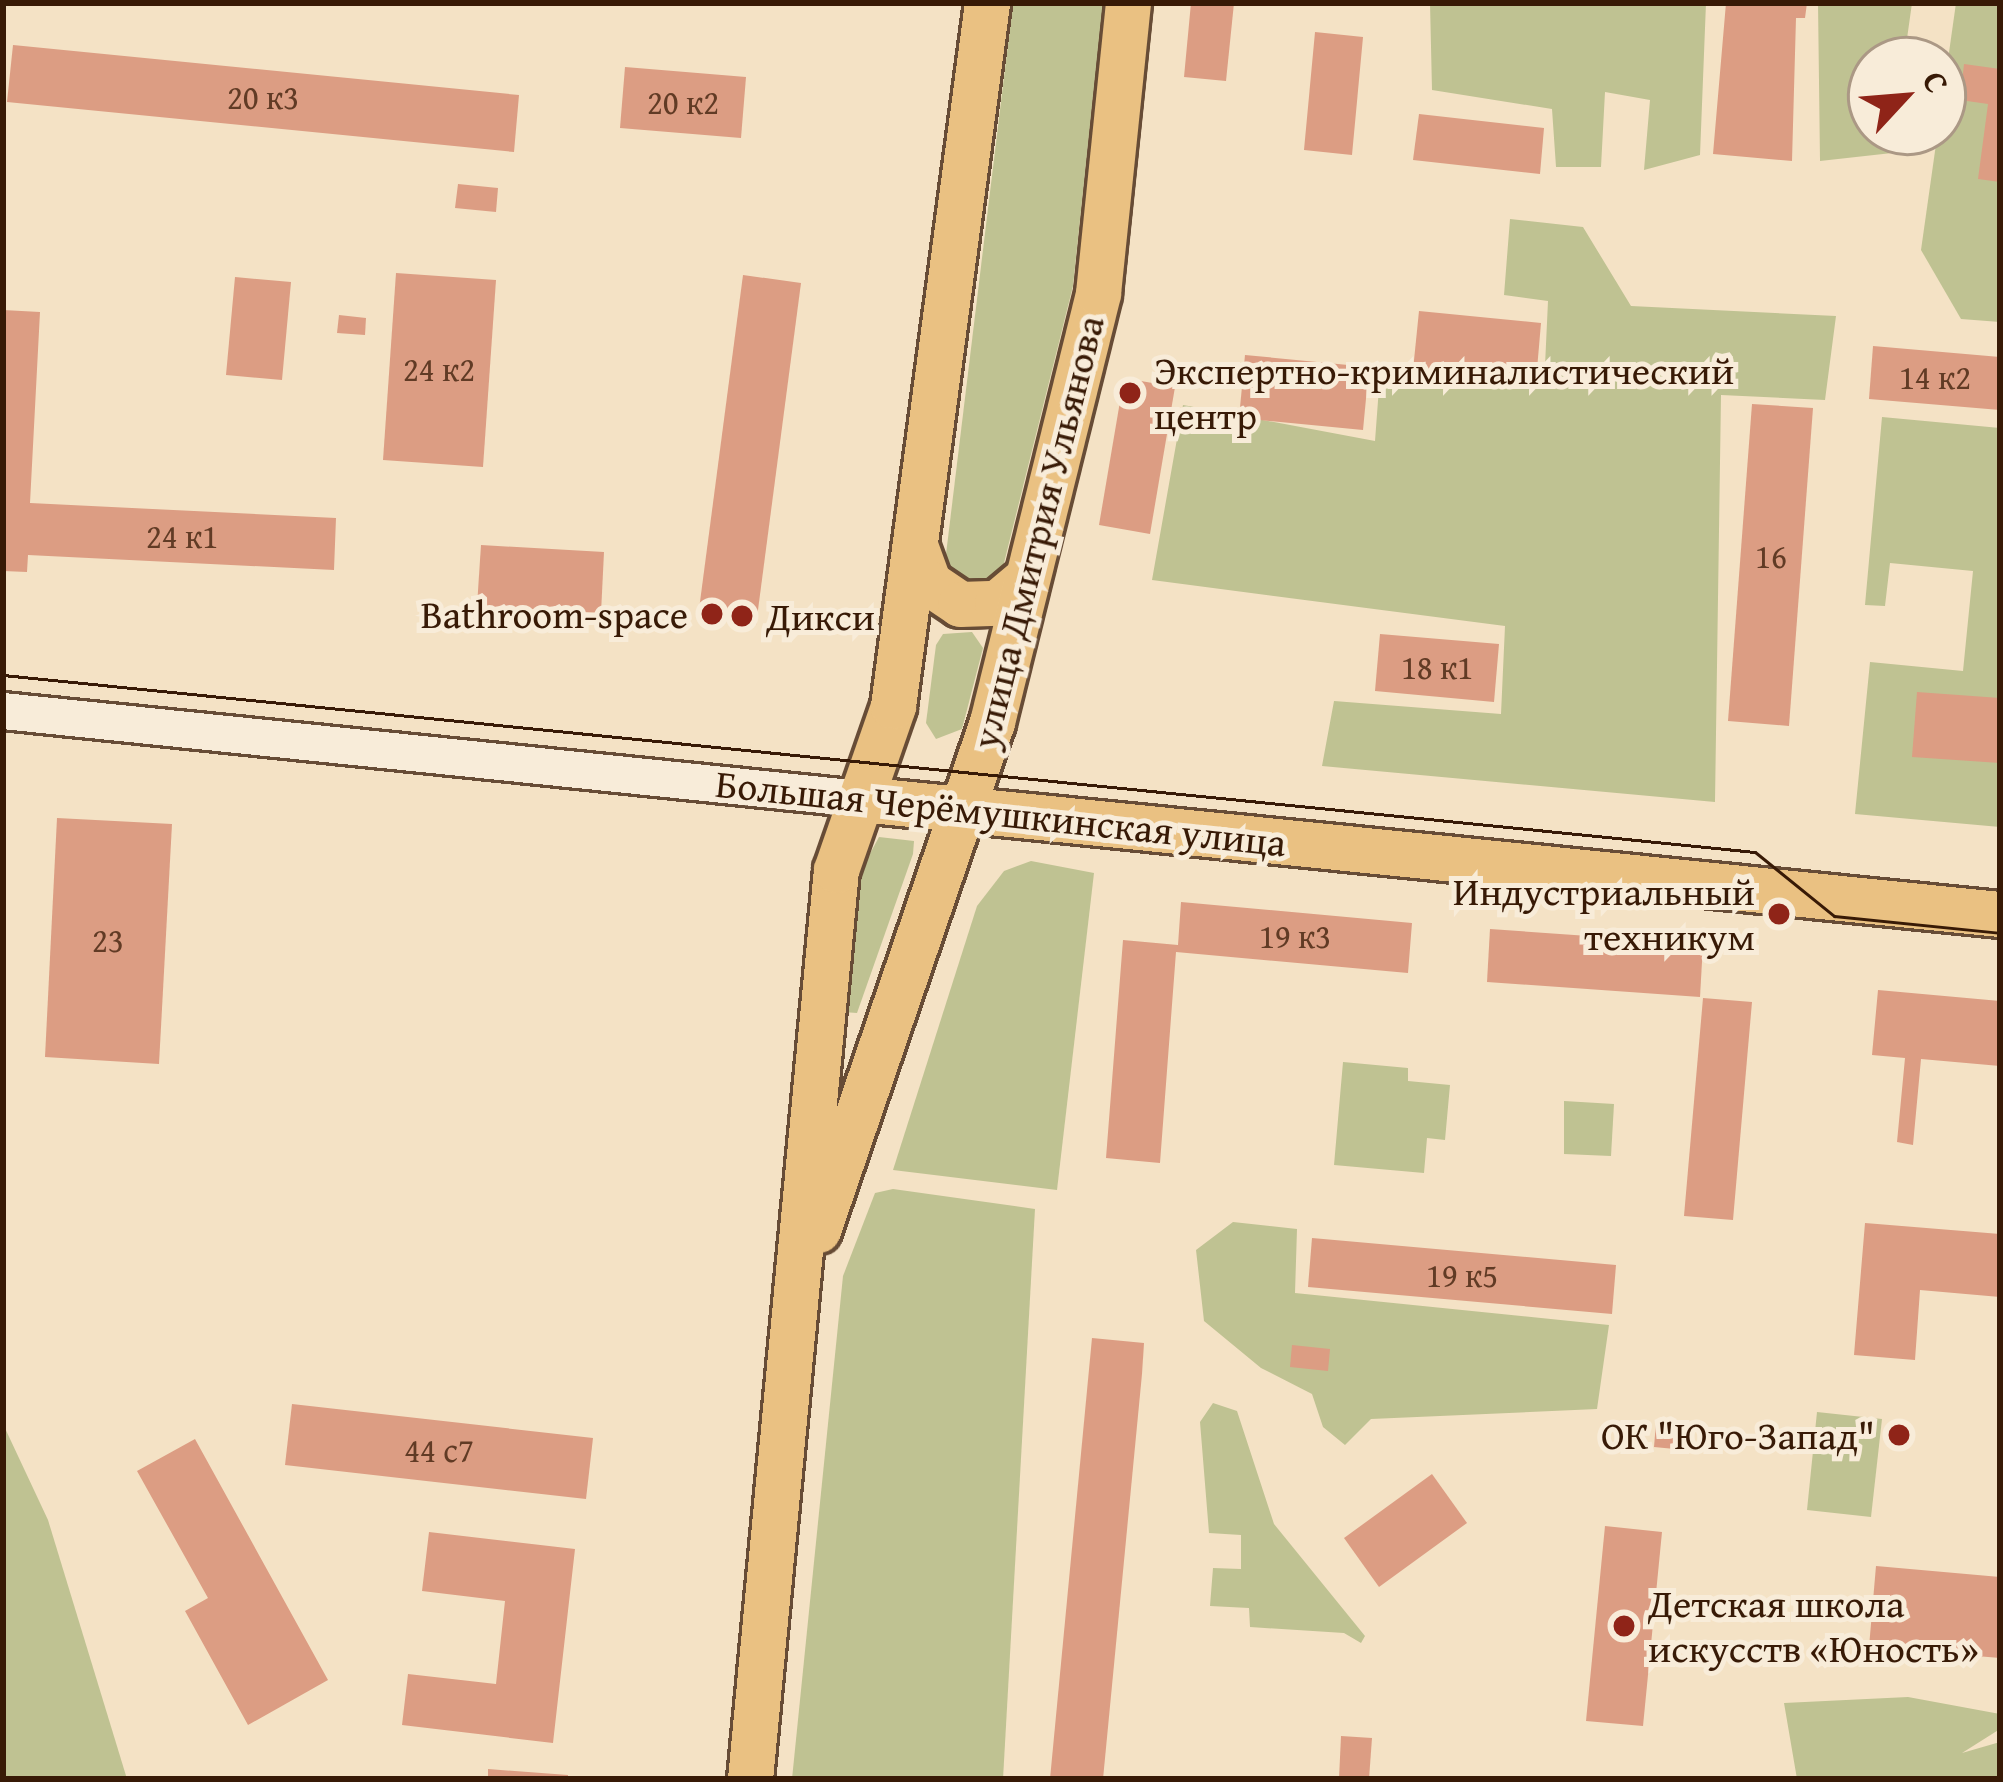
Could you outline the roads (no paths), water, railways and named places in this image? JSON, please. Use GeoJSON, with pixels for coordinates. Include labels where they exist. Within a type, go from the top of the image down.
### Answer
{"type":"FeatureCollection","features":[{"type":"Feature","properties":{"kind":"main road","name":"улица Дмитрия Ульянова"},"geometry":{"type":"LineString","coordinates":[[750,1779],[831,911],[861,799],[887,736],[903,646],[987,3]]}},
{"type":"Feature","properties":{"kind":"main road","name":"улица Дмитрия Ульянова"},"geometry":{"type":"LineString","coordinates":[[793,1320],[1009,656],[1099,293],[1128,3]]}},
{"type":"Feature","properties":{"kind":"main road"},"geometry":{"type":"LineString","coordinates":[[916,548],[928,584],[960,604],[998,602],[1026,579]]}},
{"type":"Feature","properties":{"kind":"main road"},"geometry":{"type":"LineString","coordinates":[[903,646],[927,627],[958,621],[988,632],[1009,656]]}},
{"type":"Feature","properties":{"kind":"main road","name":"Большая Черёмушкинская улица"},"geometry":{"type":"LineString","coordinates":[[861,799],[2000,914]]}},
{"type":"Feature","properties":{"kind":"street","name":"Большая Черёмушкинская улица"},"geometry":{"type":"LineString","coordinates":[[3,712],[861,799]]}},
{"type":"Feature","properties":{"kind":"tram line"},"geometry":{"type":"LineString","coordinates":[[3,675],[1755,852],[1834,916],[2000,933]]}},
{"type":"Feature","properties":{"kind":"place","name":"Экспертно-криминалистический центр"},"geometry":{"type":"Point","coordinates":[1130,393]}},
{"type":"Feature","properties":{"kind":"place","name":"Bathroom-space"},"geometry":{"type":"Point","coordinates":[712,614]}},
{"type":"Feature","properties":{"kind":"place","name":"Дикси"},"geometry":{"type":"Point","coordinates":[742,616]}},
{"type":"Feature","properties":{"kind":"place","name":"Индустриальный техникум"},"geometry":{"type":"Point","coordinates":[1779,914]}},
{"type":"Feature","properties":{"kind":"place","name":"ОК \"Юго-Запад\""},"geometry":{"type":"Point","coordinates":[1899,1435]}},
{"type":"Feature","properties":{"kind":"place","name":"Детская школа искусств «Юность»"},"geometry":{"type":"Point","coordinates":[1624,1626]}}]}
